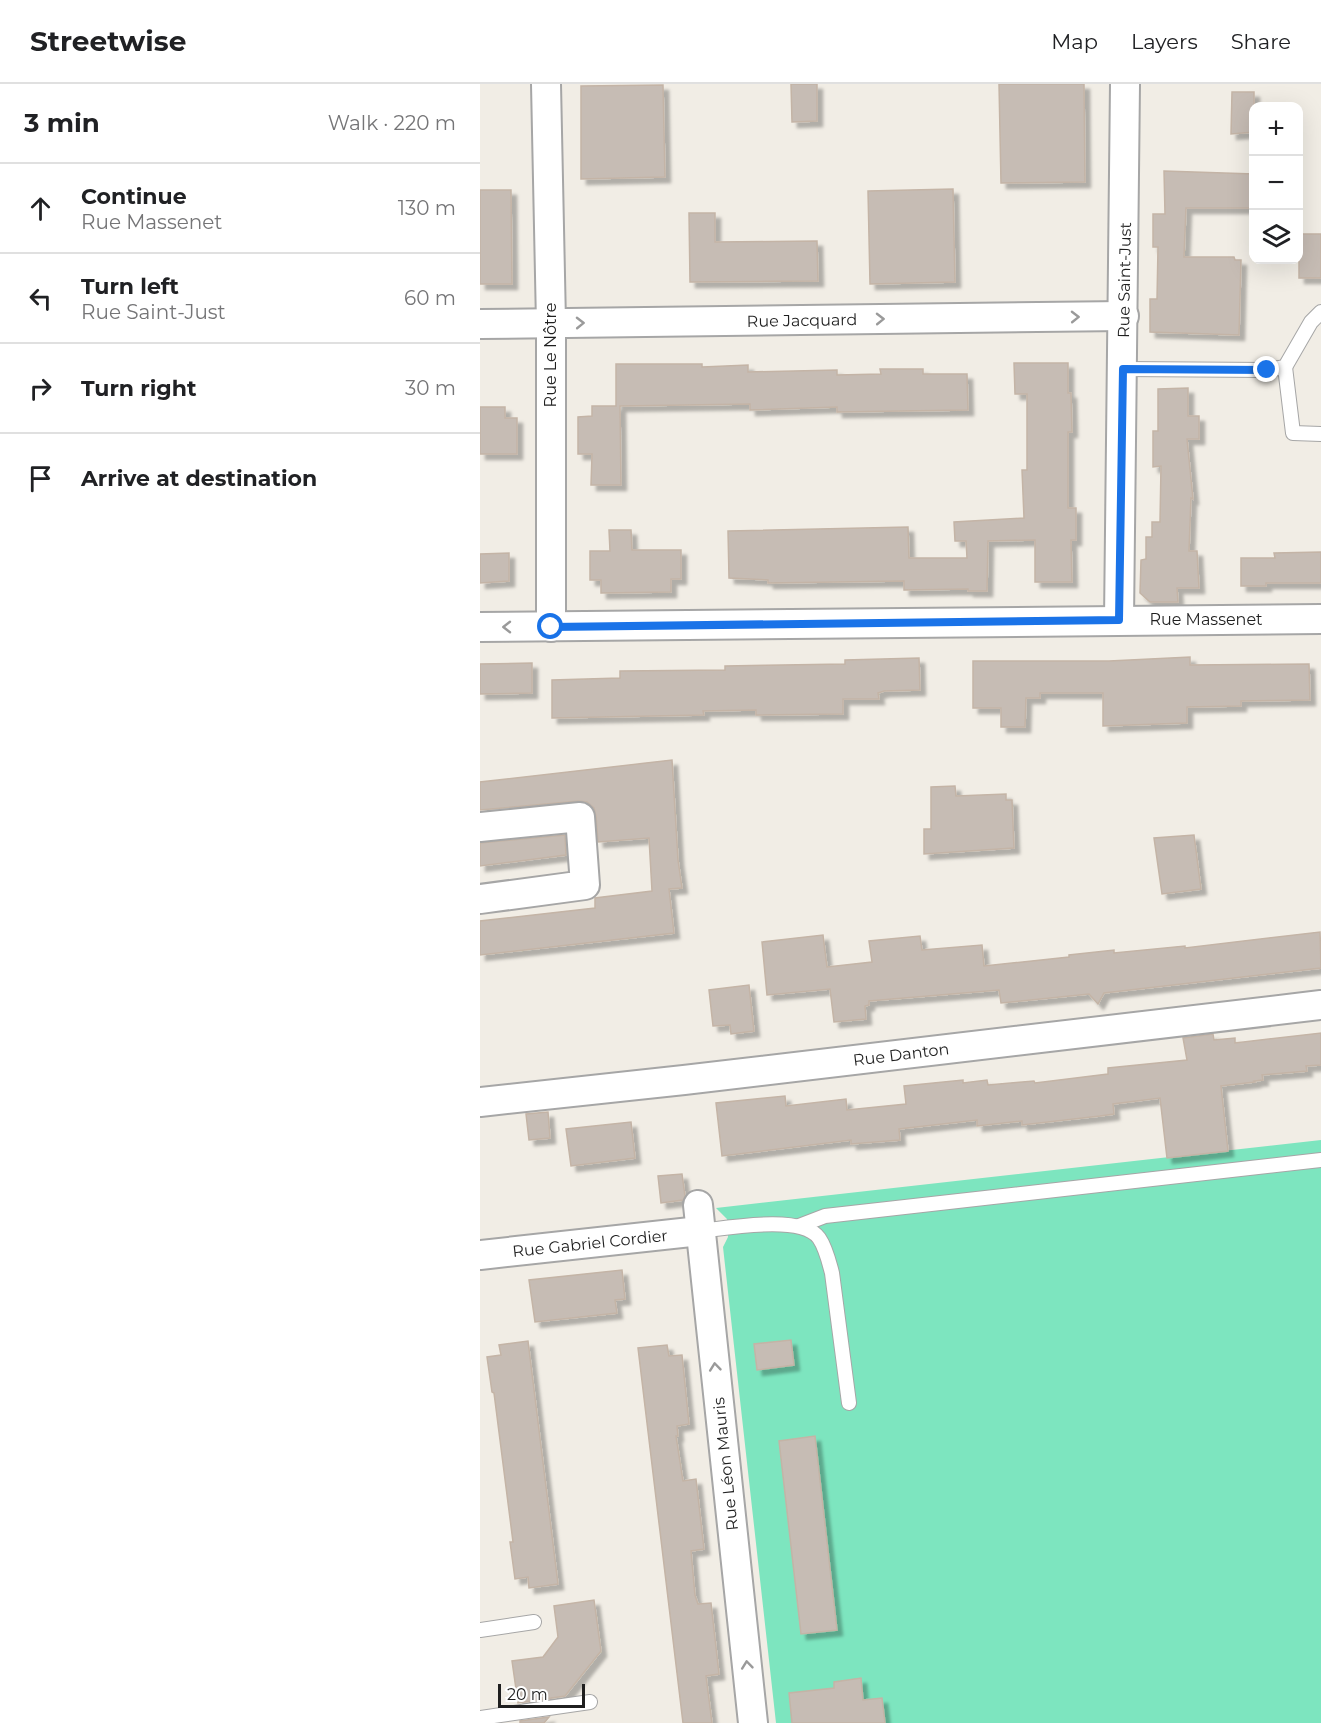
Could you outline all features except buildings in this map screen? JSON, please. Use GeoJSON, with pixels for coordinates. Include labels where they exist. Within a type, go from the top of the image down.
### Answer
{"type":"FeatureCollection","features":[{"type":"Feature","properties":{"kind":"street","name":"Rue Le Nôtre"},"geometry":{"type":"LineString","coordinates":[[546,84],[551,323],[551,627]]}},
{"type":"Feature","properties":{"kind":"street","name":"Rue Saint-Just"},"geometry":{"type":"LineString","coordinates":[[1119,620],[1125,84]]}},
{"type":"Feature","properties":{"kind":"street","name":"Rue Jacquard"},"geometry":{"type":"LineString","coordinates":[[480,324],[1124,316]]}},
{"type":"Feature","properties":{"kind":"street","name":"Rue Massenet"},"geometry":{"type":"LineString","coordinates":[[480,627],[1321,619]]}},
{"type":"Feature","properties":{"kind":"street"},"geometry":{"type":"LineString","coordinates":[[480,827],[580,817],[585,885],[480,899]]}},
{"type":"Feature","properties":{"kind":"street","name":"Rue Danton"},"geometry":{"type":"LineString","coordinates":[[480,1102],[1321,1005]]}},
{"type":"Feature","properties":{"kind":"street","name":"Rue Gabriel Cordier"},"geometry":{"type":"LineString","coordinates":[[480,1255],[699,1218]]}},
{"type":"Feature","properties":{"kind":"street","name":"Rue Léon Mauris"},"geometry":{"type":"LineString","coordinates":[[699,1218],[753,1723]]}},
{"type":"Feature","properties":{"kind":"lane"},"geometry":{"type":"LineString","coordinates":[[1321,312],[1311,322],[1285,367],[1293,433],[1321,434]]}},
{"type":"Feature","properties":{"kind":"lane"},"geometry":{"type":"LineString","coordinates":[[1123,369],[1267,370],[1285,367]]}},
{"type":"Feature","properties":{"kind":"lane"},"geometry":{"type":"LineString","coordinates":[[799,1226],[825,1216],[1321,1160]]}},
{"type":"Feature","properties":{"kind":"lane"},"geometry":{"type":"LineString","coordinates":[[699,1218],[799,1226],[818,1236],[832,1273],[849,1403]]}},
{"type":"Feature","properties":{"kind":"lane"},"geometry":{"type":"LineString","coordinates":[[480,1630],[534,1622]]}},
{"type":"Feature","properties":{"kind":"lane"},"geometry":{"type":"LineString","coordinates":[[480,1718],[590,1702]]}},
{"type":"Feature","properties":{"kind":"green space"},"geometry":{"type":"Polygon","coordinates":[[[1321,1140],[1321,1723],[776,1723],[723,1247],[728,1237],[727,1219],[716,1208],[1321,1140]]]}},
{"type":"Feature","properties":{"kind":"route"},"geometry":{"type":"LineString","coordinates":[[551,627],[1119,620],[1123,369],[1267,370]]}}]}
